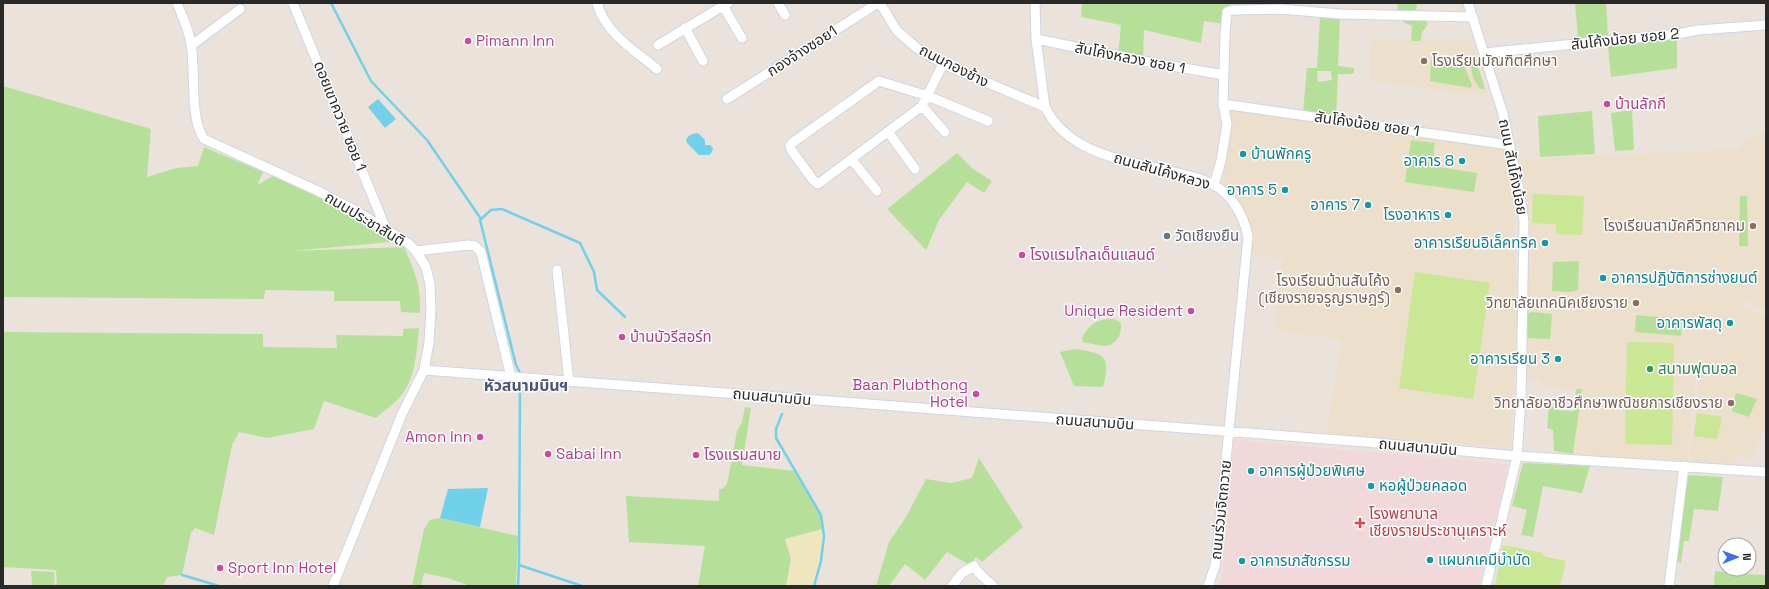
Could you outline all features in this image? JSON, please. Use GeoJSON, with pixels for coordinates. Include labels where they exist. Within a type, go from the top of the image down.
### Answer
{"type":"FeatureCollection","features":[{"type":"Feature","properties":{"kind":"street","name":"ถนนประชาสันติ"},"geometry":{"type":"LineString","coordinates":[[177,3],[187,27],[192,45],[197,127],[204,139],[318,191],[386,229],[408,243],[416,251],[426,267],[430,284],[431,310],[429,343],[424,370],[402,414],[333,586]]}},
{"type":"Feature","properties":{"kind":"street","name":"ดอยเขาควาย ซอย 1"},"geometry":{"type":"LineString","coordinates":[[293,3],[386,229]]}},
{"type":"Feature","properties":{"kind":"street"},"geometry":{"type":"LineString","coordinates":[[597,3],[600,15],[610,29],[657,69]]}},
{"type":"Feature","properties":{"kind":"street"},"geometry":{"type":"LineString","coordinates":[[778,3],[785,15]]}},
{"type":"Feature","properties":{"kind":"street","name":"ถนนกองช้าง"},"geometry":{"type":"LineString","coordinates":[[879,3],[900,34],[918,49],[943,64],[1045,107]]}},
{"type":"Feature","properties":{"kind":"street","name":"กองจ้างซอย1"},"geometry":{"type":"LineString","coordinates":[[727,99],[879,3]]}},
{"type":"Feature","properties":{"kind":"street","name":"ถนนสันโค้งหลวง"},"geometry":{"type":"LineString","coordinates":[[1035,3],[1036,39],[1045,107],[1049,115],[1061,129],[1083,146],[1104,155],[1173,172],[1214,185],[1228,197],[1239,210],[1248,236],[1229,432]]}},
{"type":"Feature","properties":{"kind":"street","name":"ถนน สันโค้งน้อย"},"geometry":{"type":"LineString","coordinates":[[1468,3],[1510,145],[1524,222],[1521,401],[1517,456],[1486,586]]}},
{"type":"Feature","properties":{"kind":"street"},"geometry":{"type":"LineString","coordinates":[[658,45],[726,4],[742,38]]}},
{"type":"Feature","properties":{"kind":"street"},"geometry":{"type":"LineString","coordinates":[[192,45],[240,9]]}},
{"type":"Feature","properties":{"kind":"street"},"geometry":{"type":"LineString","coordinates":[[1214,185],[1221,161],[1227,124],[1223,104],[1224,33],[1227,12],[1233,10],[1280,9],[1339,14],[1473,17]]}},
{"type":"Feature","properties":{"kind":"street","name":"สันโค้งน้อย ซอย 2"},"geometry":{"type":"LineString","coordinates":[[1484,54],[1677,34],[1698,30],[1766,25]]}},
{"type":"Feature","properties":{"kind":"street"},"geometry":{"type":"LineString","coordinates":[[685,28],[703,61]]}},
{"type":"Feature","properties":{"kind":"street","name":"สันโค้งหลวง ซอย 1"},"geometry":{"type":"LineString","coordinates":[[1036,39],[1143,61],[1224,75]]}},
{"type":"Feature","properties":{"kind":"street"},"geometry":{"type":"LineString","coordinates":[[943,64],[928,96],[922,106],[889,133],[818,184],[804,168],[790,146],[792,143],[879,82],[928,96],[988,121]]}},
{"type":"Feature","properties":{"kind":"street","name":"สันโค้งน้อย ซอย 1"},"geometry":{"type":"LineString","coordinates":[[1223,104],[1510,145]]}},
{"type":"Feature","properties":{"kind":"street"},"geometry":{"type":"LineString","coordinates":[[922,106],[945,132]]}},
{"type":"Feature","properties":{"kind":"street"},"geometry":{"type":"LineString","coordinates":[[889,133],[915,169]]}},
{"type":"Feature","properties":{"kind":"street"},"geometry":{"type":"LineString","coordinates":[[852,160],[877,191]]}},
{"type":"Feature","properties":{"kind":"street"},"geometry":{"type":"LineString","coordinates":[[416,251],[468,245],[475,246],[481,252],[510,377]]}},
{"type":"Feature","properties":{"kind":"street"},"geometry":{"type":"LineString","coordinates":[[557,270],[569,382]]}},
{"type":"Feature","properties":{"kind":"street","name":"ถนนสนามบิน"},"geometry":{"type":"LineString","coordinates":[[424,370],[1229,432],[1517,456],[1766,472]]}},
{"type":"Feature","properties":{"kind":"street","name":"ถนนร่วมจิตถวาย"},"geometry":{"type":"LineString","coordinates":[[1208,586],[1215,566],[1229,432]]}},
{"type":"Feature","properties":{"kind":"street"},"geometry":{"type":"LineString","coordinates":[[1669,586],[1684,466]]}},
{"type":"Feature","properties":{"kind":"street"},"geometry":{"type":"LineString","coordinates":[[952,586],[962,572],[974,566],[978,572],[993,586]]}},
{"type":"Feature","properties":{"kind":"shaded area","name":"โรงเรียนบัณฑิตศึกษา"},"geometry":{"type":"Polygon","coordinates":[[[1371,40],[1472,41],[1487,96],[1370,81],[1371,40]]]}},
{"type":"Feature","properties":{"kind":"shaded area","name":"โรงเรียนบ้านสันโค้ง (เชียงรายจรูญราษฎร์)"},"geometry":{"type":"Polygon","coordinates":[[[1230,108],[1507,149],[1514,210],[1517,321],[1511,448],[1327,433],[1342,340],[1275,330],[1283,259],[1251,255],[1251,229],[1235,197],[1223,183],[1230,108]]]}},
{"type":"Feature","properties":{"kind":"shaded area","name":"วิทยาลัยเทคนิคเชียงราย"},"geometry":{"type":"Polygon","coordinates":[[[1766,130],[1766,311],[1751,304],[1746,297],[1720,378],[1703,377],[1720,379],[1744,307],[1766,316],[1766,427],[1750,460],[1739,456],[1734,467],[1689,462],[1700,376],[1696,376],[1687,460],[1573,454],[1582,389],[1547,386],[1540,387],[1541,380],[1526,380],[1528,340],[1525,338],[1527,196],[1520,160],[1741,149],[1742,143],[1766,130]]]}},
{"type":"Feature","properties":{"kind":"shaded area","name":"โรงพยาบาล เชียงรายประชานุเคราะห์"},"geometry":{"type":"Polygon","coordinates":[[[1234,440],[1508,464],[1479,586],[1221,586],[1234,440]]]}},
{"type":"Feature","properties":{"kind":"green space"},"geometry":{"type":"Polygon","coordinates":[[[1082,3],[1265,3],[1265,10],[1223,11],[1223,24],[1204,21],[1201,43],[1144,30],[1143,61],[1118,56],[1121,25],[1081,17],[1082,3]]]}},
{"type":"Feature","properties":{"kind":"green space"},"geometry":{"type":"Polygon","coordinates":[[[1398,3],[1417,3],[1416,13],[1397,12],[1398,3]]]}},
{"type":"Feature","properties":{"kind":"green space"},"geometry":{"type":"Polygon","coordinates":[[[1575,3],[1606,3],[1608,35],[1578,39],[1575,3]]]}},
{"type":"Feature","properties":{"kind":"green space"},"geometry":{"type":"Polygon","coordinates":[[[1320,17],[1340,18],[1338,66],[1354,68],[1354,73],[1338,74],[1336,116],[1303,112],[1307,68],[1317,68],[1320,17]],[[1317,71],[1318,82],[1332,80],[1331,71],[1317,71]]]}},
{"type":"Feature","properties":{"kind":"green space"},"geometry":{"type":"Polygon","coordinates":[[[1404,18],[1428,18],[1427,26],[1422,32],[1421,41],[1411,41],[1412,26],[1403,22],[1404,18]]]}},
{"type":"Feature","properties":{"kind":"green space"},"geometry":{"type":"Polygon","coordinates":[[[1677,37],[1677,68],[1611,77],[1608,47],[1612,43],[1677,37]]]}},
{"type":"Feature","properties":{"kind":"green space"},"geometry":{"type":"Polygon","coordinates":[[[1476,60],[1485,89],[1481,89],[1473,77],[1472,63],[1476,60]]]}},
{"type":"Feature","properties":{"kind":"green space"},"geometry":{"type":"Polygon","coordinates":[[[1431,61],[1462,61],[1472,85],[1471,88],[1430,81],[1431,61]]]}},
{"type":"Feature","properties":{"kind":"green space"},"geometry":{"type":"Polygon","coordinates":[[[3,86],[151,129],[147,177],[176,168],[198,166],[204,147],[263,172],[257,185],[273,176],[326,201],[391,242],[292,251],[404,247],[418,286],[420,313],[401,312],[400,301],[334,301],[334,291],[265,290],[264,299],[3,297],[3,86]]]}},
{"type":"Feature","properties":{"kind":"green space"},"geometry":{"type":"Polygon","coordinates":[[[1632,110],[1634,150],[1615,151],[1611,113],[1632,110]]]}},
{"type":"Feature","properties":{"kind":"green space"},"geometry":{"type":"Polygon","coordinates":[[[1592,111],[1595,154],[1540,157],[1538,116],[1592,111]]]}},
{"type":"Feature","properties":{"kind":"green space"},"geometry":{"type":"Polygon","coordinates":[[[1411,140],[1435,143],[1432,166],[1477,173],[1474,192],[1405,182],[1411,140]]]}},
{"type":"Feature","properties":{"kind":"green space"},"geometry":{"type":"Polygon","coordinates":[[[957,153],[973,169],[992,181],[984,193],[967,182],[939,220],[926,250],[887,209],[957,153]]]}},
{"type":"Feature","properties":{"kind":"green space"},"geometry":{"type":"Polygon","coordinates":[[[1533,194],[1584,196],[1582,235],[1556,234],[1556,224],[1532,223],[1533,194]]]}},
{"type":"Feature","properties":{"kind":"green space"},"geometry":{"type":"Polygon","coordinates":[[[1740,196],[1747,196],[1748,246],[1739,246],[1740,196]]]}},
{"type":"Feature","properties":{"kind":"green space"},"geometry":{"type":"Polygon","coordinates":[[[1579,261],[1578,290],[1571,292],[1552,291],[1553,262],[1579,261]]]}},
{"type":"Feature","properties":{"kind":"green space"},"geometry":{"type":"Polygon","coordinates":[[[1415,272],[1490,283],[1473,399],[1399,388],[1415,272]]]}},
{"type":"Feature","properties":{"kind":"green space"},"geometry":{"type":"Polygon","coordinates":[[[1532,312],[1552,314],[1550,339],[1525,338],[1525,314],[1532,312]]]}},
{"type":"Feature","properties":{"kind":"green space"},"geometry":{"type":"Polygon","coordinates":[[[1636,315],[1682,319],[1681,336],[1635,332],[1636,315]]]}},
{"type":"Feature","properties":{"kind":"green space"},"geometry":{"type":"Polygon","coordinates":[[[1114,319],[1120,322],[1121,331],[1114,342],[1107,346],[1102,346],[1083,342],[1082,338],[1091,325],[1099,321],[1114,319]]]}},
{"type":"Feature","properties":{"kind":"green space"},"geometry":{"type":"Polygon","coordinates":[[[419,328],[415,361],[408,385],[398,399],[376,418],[324,401],[314,429],[267,438],[239,432],[232,445],[214,535],[195,528],[191,533],[182,575],[167,577],[163,586],[57,586],[56,570],[3,567],[3,332],[263,334],[263,347],[337,348],[336,335],[403,336],[403,329],[419,328]]]}},
{"type":"Feature","properties":{"kind":"green space","name":"สนามฟุตบอล"},"geometry":{"type":"Polygon","coordinates":[[[1627,342],[1674,343],[1672,445],[1625,444],[1627,342]]]}},
{"type":"Feature","properties":{"kind":"green space"},"geometry":{"type":"Polygon","coordinates":[[[1075,349],[1099,354],[1103,358],[1106,368],[1106,376],[1103,387],[1074,386],[1060,352],[1075,349]]]}},
{"type":"Feature","properties":{"kind":"green space"},"geometry":{"type":"Polygon","coordinates":[[[1576,389],[1582,389],[1573,454],[1554,451],[1553,430],[1547,428],[1549,404],[1552,403],[1552,407],[1556,407],[1557,410],[1574,411],[1576,389]]]}},
{"type":"Feature","properties":{"kind":"green space"},"geometry":{"type":"Polygon","coordinates":[[[1736,393],[1757,399],[1749,417],[1732,411],[1736,393]]]}},
{"type":"Feature","properties":{"kind":"green space"},"geometry":{"type":"Polygon","coordinates":[[[745,407],[751,408],[742,465],[795,471],[821,515],[823,529],[785,539],[791,559],[786,586],[698,586],[705,546],[629,542],[626,496],[719,501],[719,489],[722,489],[727,484],[737,431],[742,422],[745,407]]]}},
{"type":"Feature","properties":{"kind":"green space"},"geometry":{"type":"Polygon","coordinates":[[[1697,413],[1722,417],[1717,439],[1694,436],[1697,413]]]}},
{"type":"Feature","properties":{"kind":"green space"},"geometry":{"type":"Polygon","coordinates":[[[979,458],[1023,527],[982,562],[976,557],[970,565],[947,552],[925,580],[905,564],[889,586],[876,586],[889,542],[906,517],[926,479],[951,483],[972,478],[979,458]]]}},
{"type":"Feature","properties":{"kind":"green space"},"geometry":{"type":"Polygon","coordinates":[[[1523,463],[1590,466],[1582,493],[1543,486],[1533,537],[1521,535],[1527,510],[1512,506],[1523,463]]]}},
{"type":"Feature","properties":{"kind":"green space"},"geometry":{"type":"Polygon","coordinates":[[[1685,475],[1723,477],[1718,511],[1694,509],[1689,541],[1684,541],[1681,563],[1675,561],[1685,475]]]}},
{"type":"Feature","properties":{"kind":"green space"},"geometry":{"type":"Polygon","coordinates":[[[440,518],[518,536],[516,586],[470,586],[448,578],[424,573],[421,586],[412,586],[424,529],[430,520],[440,518]]]}},
{"type":"Feature","properties":{"kind":"green space"},"geometry":{"type":"Polygon","coordinates":[[[1503,545],[1543,553],[1543,556],[1566,561],[1560,586],[1495,586],[1503,545]]]}},
{"type":"Feature","properties":{"kind":"green space"},"geometry":{"type":"Polygon","coordinates":[[[31,571],[54,572],[55,586],[32,586],[31,571]]]}},
{"type":"Feature","properties":{"kind":"green space"},"geometry":{"type":"Polygon","coordinates":[[[1715,571],[1717,571],[1717,577],[1757,577],[1757,575],[1766,575],[1766,586],[1714,586],[1715,571]]]}},
{"type":"Feature","properties":{"kind":"sand"},"geometry":{"type":"Polygon","coordinates":[[[823,529],[820,565],[814,586],[786,586],[791,559],[785,539],[823,529]]]}},
{"type":"Feature","properties":{"kind":"water"},"geometry":{"type":"Polygon","coordinates":[[[378,99],[396,119],[385,128],[368,107],[378,99]]]}},
{"type":"Feature","properties":{"kind":"water"},"geometry":{"type":"Polygon","coordinates":[[[696,133],[705,140],[705,145],[710,145],[713,148],[709,155],[699,155],[687,143],[686,139],[690,135],[696,133]]]}},
{"type":"Feature","properties":{"kind":"water"},"geometry":{"type":"Polygon","coordinates":[[[488,488],[480,527],[440,518],[448,489],[488,488]]]}},
{"type":"Feature","properties":{"kind":"waterway"},"geometry":{"type":"LineString","coordinates":[[331,3],[371,81],[427,140],[481,219]]}},
{"type":"Feature","properties":{"kind":"waterway"},"geometry":{"type":"LineString","coordinates":[[521,375],[516,365],[480,220],[491,210],[502,209],[580,243],[594,272],[597,290],[625,317]]}},
{"type":"Feature","properties":{"kind":"waterway"},"geometry":{"type":"LineString","coordinates":[[520,390],[519,565],[582,586]]}},
{"type":"Feature","properties":{"kind":"waterway"},"geometry":{"type":"LineString","coordinates":[[782,414],[776,429],[776,438],[821,515],[824,536],[821,561],[814,586]]}},
{"type":"Feature","properties":{"kind":"waterway"},"geometry":{"type":"LineString","coordinates":[[518,586],[519,565]]}},
{"type":"Feature","properties":{"kind":"waterway"},"geometry":{"type":"LineString","coordinates":[[182,575],[219,586]]}},
{"type":"Feature","properties":{"kind":"place","name":"Pimann Inn"},"geometry":{"type":"Point","coordinates":[468,41]}},
{"type":"Feature","properties":{"kind":"place","name":"โรงเรียนบัณฑิตศึกษา"},"geometry":{"type":"Point","coordinates":[1424,61]}},
{"type":"Feature","properties":{"kind":"place","name":"บ้านลักกี"},"geometry":{"type":"Point","coordinates":[1607,104]}},
{"type":"Feature","properties":{"kind":"place","name":"บ้านพักครู"},"geometry":{"type":"Point","coordinates":[1243,154]}},
{"type":"Feature","properties":{"kind":"place","name":"อาคาร 8"},"geometry":{"type":"Point","coordinates":[1462,161]}},
{"type":"Feature","properties":{"kind":"place","name":"อาคาร 5"},"geometry":{"type":"Point","coordinates":[1285,190]}},
{"type":"Feature","properties":{"kind":"place","name":"อาคาร 7"},"geometry":{"type":"Point","coordinates":[1368,205]}},
{"type":"Feature","properties":{"kind":"place","name":"โรงอาหาร"},"geometry":{"type":"Point","coordinates":[1448,215]}},
{"type":"Feature","properties":{"kind":"place","name":"โรงเรียนสามัคคีวิทยาคม"},"geometry":{"type":"Point","coordinates":[1753,226]}},
{"type":"Feature","properties":{"kind":"place","name":"วัดเชียงยืน"},"geometry":{"type":"Point","coordinates":[1167,236]}},
{"type":"Feature","properties":{"kind":"place","name":"อาคารเรียนอิเล็คทริค"},"geometry":{"type":"Point","coordinates":[1545,243]}},
{"type":"Feature","properties":{"kind":"place","name":"โรงแรมโกลเด็นแลนด์"},"geometry":{"type":"Point","coordinates":[1022,255]}},
{"type":"Feature","properties":{"kind":"place","name":"อาคารปฏิบัติการช่างยนต์"},"geometry":{"type":"Point","coordinates":[1603,278]}},
{"type":"Feature","properties":{"kind":"place","name":"โรงเรียนบ้านสันโค้ง (เชียงรายจรูญราษฎร์)"},"geometry":{"type":"Point","coordinates":[1398,290]}},
{"type":"Feature","properties":{"kind":"place","name":"วิทยาลัยเทคนิคเชียงราย"},"geometry":{"type":"Point","coordinates":[1636,303]}},
{"type":"Feature","properties":{"kind":"place","name":"Unique Resident"},"geometry":{"type":"Point","coordinates":[1191,311]}},
{"type":"Feature","properties":{"kind":"place","name":"อาคารพัสดุ"},"geometry":{"type":"Point","coordinates":[1730,323]}},
{"type":"Feature","properties":{"kind":"place","name":"บ้านบัวรีสอร์ท"},"geometry":{"type":"Point","coordinates":[622,337]}},
{"type":"Feature","properties":{"kind":"place","name":"อาคารเรียน 3"},"geometry":{"type":"Point","coordinates":[1558,359]}},
{"type":"Feature","properties":{"kind":"place","name":"สนามฟุตบอล"},"geometry":{"type":"Point","coordinates":[1650,369]}},
{"type":"Feature","properties":{"kind":"place","name":"Baan Plubthong Hotel"},"geometry":{"type":"Point","coordinates":[976,394]}},
{"type":"Feature","properties":{"kind":"place","name":"วิทยาลัยอาชีวศึกษาพณิชยการเชียงราย"},"geometry":{"type":"Point","coordinates":[1731,403]}},
{"type":"Feature","properties":{"kind":"place","name":"Amon Inn"},"geometry":{"type":"Point","coordinates":[480,437]}},
{"type":"Feature","properties":{"kind":"place","name":"Sabai Inn"},"geometry":{"type":"Point","coordinates":[548,454]}},
{"type":"Feature","properties":{"kind":"place","name":"โรงแรมสบาย"},"geometry":{"type":"Point","coordinates":[696,455]}},
{"type":"Feature","properties":{"kind":"place","name":"อาคารผู้ป่วยพิเศษ"},"geometry":{"type":"Point","coordinates":[1251,471]}},
{"type":"Feature","properties":{"kind":"place","name":"หอผู้ป่วยคลอด"},"geometry":{"type":"Point","coordinates":[1371,486]}},
{"type":"Feature","properties":{"kind":"place","name":"โรงพยาบาล เชียงรายประชานุเคราะห์"},"geometry":{"type":"Point","coordinates":[1360,523]}},
{"type":"Feature","properties":{"kind":"place","name":"แผนกเคมีบำบัด"},"geometry":{"type":"Point","coordinates":[1430,560]}},
{"type":"Feature","properties":{"kind":"place","name":"อาคารเภสัชกรรม"},"geometry":{"type":"Point","coordinates":[1242,561]}},
{"type":"Feature","properties":{"kind":"place","name":"Sport Inn Hotel"},"geometry":{"type":"Point","coordinates":[220,568]}},
{"type":"Feature","properties":{"kind":"district","name":"หัวสนามบินฯ"},"geometry":{"type":"Point","coordinates":[526,385]}}]}
